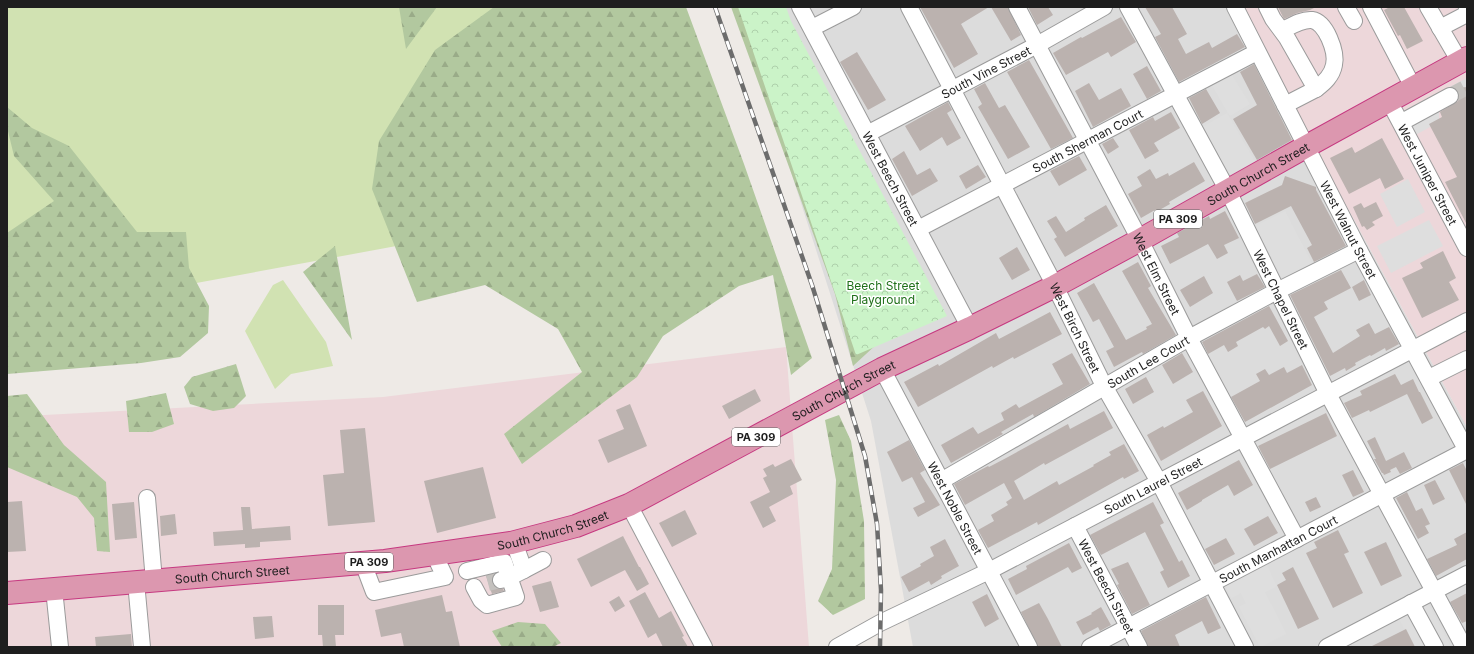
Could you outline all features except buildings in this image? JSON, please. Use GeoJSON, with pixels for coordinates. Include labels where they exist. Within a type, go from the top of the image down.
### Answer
{"type":"FeatureCollection","features":[{"type":"Feature","properties":{"kind":"highway","name":"South Church Street"},"geometry":{"type":"LineString","coordinates":[[7,593],[363,563],[458,551],[514,542],[576,526],[629,505],[882,369],[1055,286],[1463,60]]}},
{"type":"Feature","properties":{"kind":"street","name":"West Beech Street"},"geometry":{"type":"LineString","coordinates":[[800,7],[970,328]]}},
{"type":"Feature","properties":{"kind":"street"},"geometry":{"type":"LineString","coordinates":[[812,28],[853,7]]}},
{"type":"Feature","properties":{"kind":"street","name":"West Birch Street"},"geometry":{"type":"LineString","coordinates":[[909,7],[1055,286],[1104,386],[1159,482],[1245,647]]}},
{"type":"Feature","properties":{"kind":"street","name":"West Elm Street"},"geometry":{"type":"LineString","coordinates":[[1017,7],[1297,539]]}},
{"type":"Feature","properties":{"kind":"street","name":"South Vine Street"},"geometry":{"type":"LineString","coordinates":[[867,134],[1037,45],[1104,7]]}},
{"type":"Feature","properties":{"kind":"street","name":"West Chapel Street"},"geometry":{"type":"LineString","coordinates":[[1128,7],[1228,191],[1328,394],[1464,647]]}},
{"type":"Feature","properties":{"kind":"street","name":"West Walnut Street"},"geometry":{"type":"LineString","coordinates":[[1235,7],[1359,250],[1467,450]]}},
{"type":"Feature","properties":{"kind":"street"},"geometry":{"type":"LineString","coordinates":[[1267,7],[1316,89]]}},
{"type":"Feature","properties":{"kind":"street"},"geometry":{"type":"LineString","coordinates":[[1346,7],[1354,21]]}},
{"type":"Feature","properties":{"kind":"street"},"geometry":{"type":"LineString","coordinates":[[1371,7],[1413,87]]}},
{"type":"Feature","properties":{"kind":"street"},"geometry":{"type":"LineString","coordinates":[[1428,7],[1440,28],[1463,60]]}},
{"type":"Feature","properties":{"kind":"street"},"geometry":{"type":"LineString","coordinates":[[1440,28],[1465,14],[1467,8]]}},
{"type":"Feature","properties":{"kind":"street"},"geometry":{"type":"LineString","coordinates":[[1282,30],[1301,22],[1318,22],[1327,34],[1333,50],[1334,65],[1327,81],[1316,89],[1285,105]]}},
{"type":"Feature","properties":{"kind":"street","name":"South Sherman Court"},"geometry":{"type":"LineString","coordinates":[[918,229],[1257,52]]}},
{"type":"Feature","properties":{"kind":"street"},"geometry":{"type":"LineString","coordinates":[[1402,122],[1450,96]]}},
{"type":"Feature","properties":{"kind":"street","name":"West Juniper Street"},"geometry":{"type":"LineString","coordinates":[[1389,101],[1402,122],[1467,248]]}},
{"type":"Feature","properties":{"kind":"street","name":"South Lee Court"},"geometry":{"type":"LineString","coordinates":[[941,481],[1104,386],[1190,338],[1277,291],[1359,250]]}},
{"type":"Feature","properties":{"kind":"street","name":"South Laurel Street"},"geometry":{"type":"LineString","coordinates":[[837,647],[880,623],[989,571],[1467,321]]}},
{"type":"Feature","properties":{"kind":"street"},"geometry":{"type":"LineString","coordinates":[[1429,378],[1467,359]]}},
{"type":"Feature","properties":{"kind":"street","name":"West Noble Street"},"geometry":{"type":"LineString","coordinates":[[882,369],[1029,647]]}},
{"type":"Feature","properties":{"kind":"street","name":"South Manhattan Court"},"geometry":{"type":"LineString","coordinates":[[1090,647],[1467,450]]}},
{"type":"Feature","properties":{"kind":"street"},"geometry":{"type":"LineString","coordinates":[[142,647],[147,498]]}},
{"type":"Feature","properties":{"kind":"street"},"geometry":{"type":"LineString","coordinates":[[629,505],[704,647]]}},
{"type":"Feature","properties":{"kind":"street","name":"West Beech Street"},"geometry":{"type":"LineString","coordinates":[[1075,526],[1138,647]]}},
{"type":"Feature","properties":{"kind":"street"},"geometry":{"type":"LineString","coordinates":[[514,542],[524,570]]}},
{"type":"Feature","properties":{"kind":"street"},"geometry":{"type":"LineString","coordinates":[[458,551],[467,571],[493,582],[524,570],[544,560]]}},
{"type":"Feature","properties":{"kind":"street"},"geometry":{"type":"LineString","coordinates":[[363,563],[374,592],[445,577],[434,554]]}},
{"type":"Feature","properties":{"kind":"street"},"geometry":{"type":"LineString","coordinates":[[467,571],[504,562],[493,582]]}},
{"type":"Feature","properties":{"kind":"street"},"geometry":{"type":"LineString","coordinates":[[1327,647],[1351,642],[1411,603],[1467,574]]}},
{"type":"Feature","properties":{"kind":"street"},"geometry":{"type":"LineString","coordinates":[[54,589],[60,647]]}},
{"type":"Feature","properties":{"kind":"street"},"geometry":{"type":"LineString","coordinates":[[1411,603],[1434,647]]}},
{"type":"Feature","properties":{"kind":"shaded area"},"geometry":{"type":"Polygon","coordinates":[[[738,7],[1238,7],[1467,427],[1467,647],[913,647],[871,421],[738,7]]]}},
{"type":"Feature","properties":{"kind":"shaded area"},"geometry":{"type":"Polygon","coordinates":[[[1238,7],[1467,7],[1467,427],[1238,7]]]}},
{"type":"Feature","properties":{"kind":"shaded area"},"geometry":{"type":"Polygon","coordinates":[[[1230,72],[1250,104],[1230,116],[1211,84],[1230,72]]]}},
{"type":"Feature","properties":{"kind":"shaded area"},"geometry":{"type":"Polygon","coordinates":[[[1467,78],[1467,93],[1453,99],[1439,111],[1439,122],[1412,137],[1401,112],[1467,78]]]}},
{"type":"Feature","properties":{"kind":"shaded area"},"geometry":{"type":"Polygon","coordinates":[[[1227,113],[1256,163],[1228,179],[1199,129],[1227,113]]]}},
{"type":"Feature","properties":{"kind":"shaded area"},"geometry":{"type":"Polygon","coordinates":[[[1408,179],[1425,212],[1397,227],[1380,194],[1408,179]]]}},
{"type":"Feature","properties":{"kind":"shaded area"},"geometry":{"type":"Polygon","coordinates":[[[1285,211],[1314,267],[1284,283],[1255,226],[1285,211]]]}},
{"type":"Feature","properties":{"kind":"shaded area"},"geometry":{"type":"Polygon","coordinates":[[[1429,220],[1443,246],[1391,273],[1377,246],[1429,220]]]}},
{"type":"Feature","properties":{"kind":"shaded area"},"geometry":{"type":"Polygon","coordinates":[[[786,347],[809,647],[7,647],[7,417],[383,397],[786,347]]]}},
{"type":"Feature","properties":{"kind":"shaded area"},"geometry":{"type":"Polygon","coordinates":[[[1264,560],[1277,586],[1265,592],[1286,634],[1260,647],[1239,607],[1246,603],[1241,593],[1231,598],[1223,581],[1264,560]]]}},
{"type":"Feature","properties":{"kind":"shaded area"},"geometry":{"type":"Polygon","coordinates":[[[1428,603],[1451,647],[1415,647],[1399,619],[1428,603]]]}},
{"type":"Feature","properties":{"kind":"green space"},"geometry":{"type":"Polygon","coordinates":[[[7,7],[676,7],[537,220],[7,318],[7,7]]]}},
{"type":"Feature","properties":{"kind":"green space"},"geometry":{"type":"Polygon","coordinates":[[[399,7],[437,7],[406,49],[399,7]]]}},
{"type":"Feature","properties":{"kind":"green space"},"geometry":{"type":"Polygon","coordinates":[[[494,7],[686,7],[744,164],[812,358],[791,375],[773,275],[739,286],[663,336],[637,377],[522,464],[504,434],[582,372],[558,329],[485,285],[417,302],[372,189],[379,141],[435,50],[494,7]]]}},
{"type":"Feature","properties":{"kind":"green space"},"geometry":{"type":"Polygon","coordinates":[[[731,7],[742,7],[878,343],[853,366],[835,294],[731,7]]]}},
{"type":"Feature","properties":{"kind":"green space","name":"Beech Street Playground"},"geometry":{"type":"Polygon","coordinates":[[[738,7],[786,7],[791,21],[947,316],[856,355],[738,7]]]}},
{"type":"Feature","properties":{"kind":"green space"},"geometry":{"type":"Polygon","coordinates":[[[7,107],[32,128],[69,146],[137,232],[186,232],[189,268],[209,306],[208,333],[180,357],[141,363],[7,374],[7,233],[54,201],[14,156],[7,127],[7,107]]]}},
{"type":"Feature","properties":{"kind":"green space"},"geometry":{"type":"Polygon","coordinates":[[[335,246],[352,340],[303,272],[335,246]]]}},
{"type":"Feature","properties":{"kind":"green space"},"geometry":{"type":"Polygon","coordinates":[[[283,280],[326,342],[333,366],[291,374],[275,389],[245,331],[273,285],[283,280]]]}},
{"type":"Feature","properties":{"kind":"green space"},"geometry":{"type":"Polygon","coordinates":[[[236,364],[246,396],[234,408],[213,411],[190,404],[184,387],[192,377],[236,364]]]}},
{"type":"Feature","properties":{"kind":"green space"},"geometry":{"type":"Polygon","coordinates":[[[166,393],[174,424],[152,432],[129,432],[126,401],[166,393]]]}},
{"type":"Feature","properties":{"kind":"green space"},"geometry":{"type":"Polygon","coordinates":[[[27,394],[64,445],[106,482],[110,552],[97,551],[94,518],[77,497],[7,467],[7,396],[27,394]]]}},
{"type":"Feature","properties":{"kind":"green space"},"geometry":{"type":"Polygon","coordinates":[[[839,415],[851,441],[864,521],[865,599],[833,615],[818,601],[832,569],[836,480],[825,420],[839,415]]]}},
{"type":"Feature","properties":{"kind":"green space"},"geometry":{"type":"Polygon","coordinates":[[[518,622],[545,624],[561,643],[553,647],[502,647],[492,631],[518,622]]]}},
{"type":"Feature","properties":{"kind":"tunnel"},"geometry":{"type":"LineString","coordinates":[[1450,96],[1467,87]]}},
{"type":"Feature","properties":{"kind":"tunnel"},"geometry":{"type":"LineString","coordinates":[[488,583],[500,580]]}},
{"type":"Feature","properties":{"kind":"railway"},"geometry":{"type":"LineString","coordinates":[[715,7],[812,285],[865,456],[877,524],[881,590],[880,647]]}}]}
